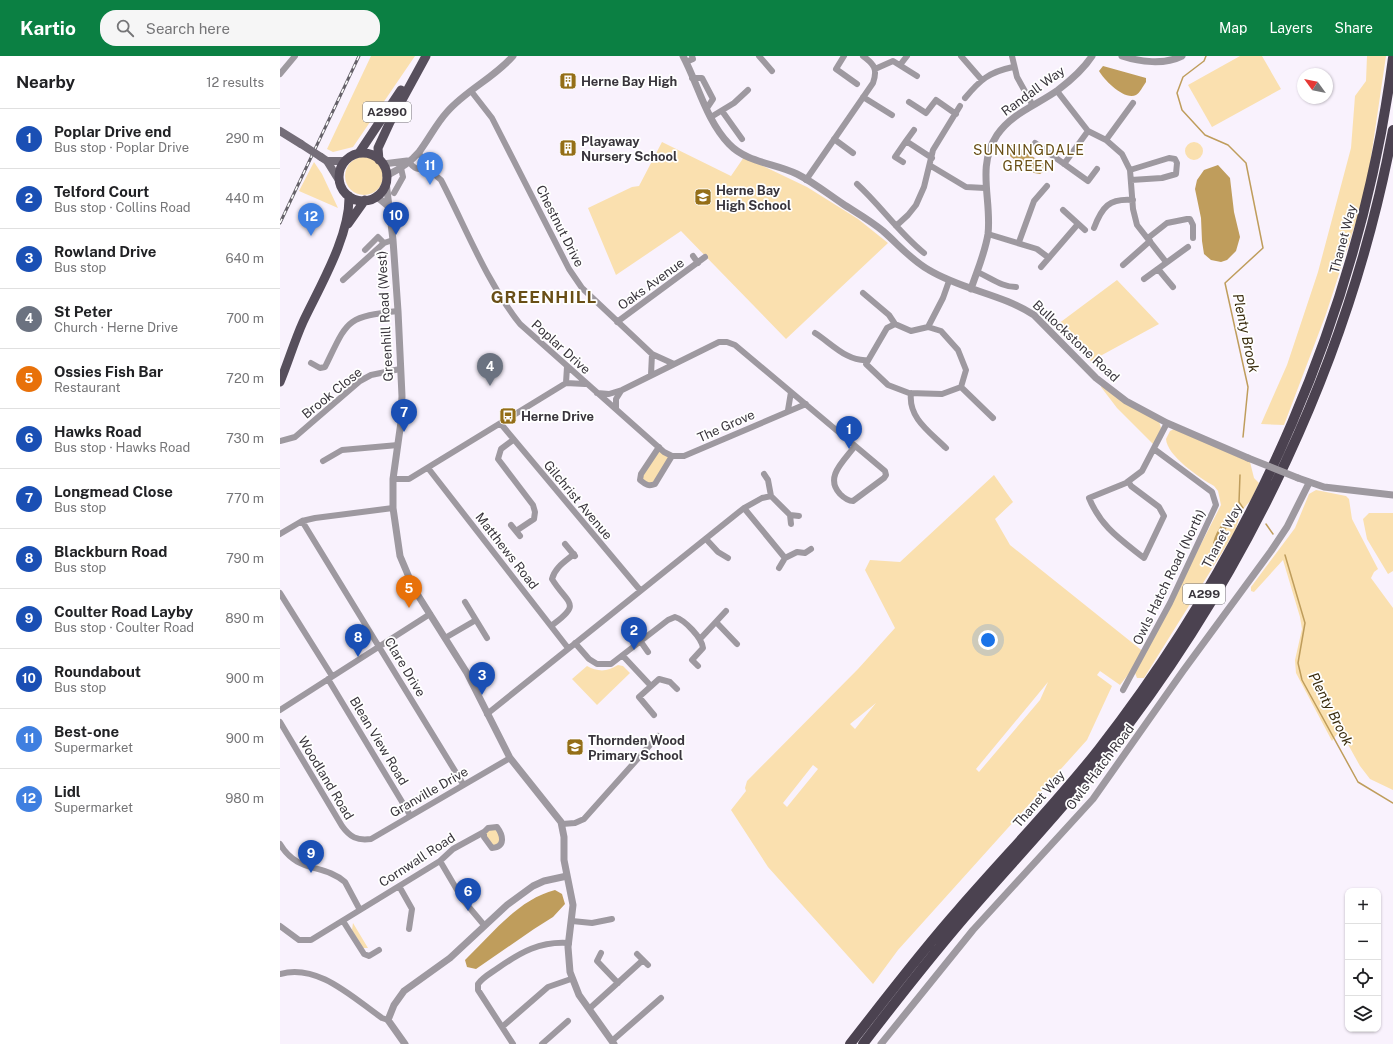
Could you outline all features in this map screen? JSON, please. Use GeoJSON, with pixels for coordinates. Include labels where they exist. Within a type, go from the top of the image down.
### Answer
{"type":"FeatureCollection","features":[{"type":"Feature","properties":{"kind":"highway","name":"Thanet Way"},"geometry":{"type":"LineString","coordinates":[[850,1044],[942,929],[1039,821],[1099,749],[1179,636],[1223,562],[1262,490],[1289,432],[1336,310],[1358,239],[1383,132],[1393,58]]}},
{"type":"Feature","properties":{"kind":"highway","name":"Thanet Way"},"geometry":{"type":"LineString","coordinates":[[863,1044],[920,970],[1105,756],[1166,672],[1231,567],[1270,493],[1324,370],[1368,241],[1393,130]]}},
{"type":"Feature","properties":{"kind":"main road","name":"A2990"},"geometry":{"type":"LineString","coordinates":[[345,161],[359,154],[426,56]]}},
{"type":"Feature","properties":{"kind":"main road","name":"A2990"},"geometry":{"type":"LineString","coordinates":[[386,179],[378,148],[390,122],[414,80],[416,72]]}},
{"type":"Feature","properties":{"kind":"main road"},"geometry":{"type":"LineString","coordinates":[[280,131],[324,159],[340,182],[342,188],[349,196],[365,200],[376,196],[381,192],[386,179]]}},
{"type":"Feature","properties":{"kind":"main road"},"geometry":{"type":"LineString","coordinates":[[359,154],[366,153],[381,162]]}},
{"type":"Feature","properties":{"kind":"main road"},"geometry":{"type":"LineString","coordinates":[[324,159],[345,161],[340,171],[340,182]]}},
{"type":"Feature","properties":{"kind":"main road"},"geometry":{"type":"LineString","coordinates":[[280,382],[303,323],[315,300],[343,232],[348,218],[349,196]]}},
{"type":"Feature","properties":{"kind":"main road"},"geometry":{"type":"LineString","coordinates":[[343,232],[365,200]]}},
{"type":"Feature","properties":{"kind":"street"},"geometry":{"type":"LineString","coordinates":[[280,74],[295,56]]}},
{"type":"Feature","properties":{"kind":"street"},"geometry":{"type":"LineString","coordinates":[[386,179],[418,153],[447,111],[471,91],[493,76],[513,56]]}},
{"type":"Feature","properties":{"kind":"street","name":"Bullockstone Road"},"geometry":{"type":"LineString","coordinates":[[692,56],[692,59],[684,59],[711,117],[724,139],[742,154],[757,161],[797,174],[876,225],[915,262],[949,281],[1016,304],[1034,316],[1110,390],[1146,413],[1309,483],[1349,491],[1393,495]]}},
{"type":"Feature","properties":{"kind":"street"},"geometry":{"type":"LineString","coordinates":[[759,56],[772,71]]}},
{"type":"Feature","properties":{"kind":"street"},"geometry":{"type":"LineString","coordinates":[[844,56],[836,69],[857,84]]}},
{"type":"Feature","properties":{"kind":"street"},"geometry":{"type":"LineString","coordinates":[[806,180],[873,83],[876,75],[875,69],[872,62],[863,56]]}},
{"type":"Feature","properties":{"kind":"street"},"geometry":{"type":"LineString","coordinates":[[900,65],[907,56]]}},
{"type":"Feature","properties":{"kind":"street"},"geometry":{"type":"LineString","coordinates":[[961,56],[981,80]]}},
{"type":"Feature","properties":{"kind":"street"},"geometry":{"type":"LineString","coordinates":[[1012,56],[1013,67],[1032,104]]}},
{"type":"Feature","properties":{"kind":"street","name":"Randall Way"},"geometry":{"type":"LineString","coordinates":[[971,289],[988,234],[985,188],[987,161],[996,136],[1011,120],[1032,104],[1057,91],[1080,72],[1092,56]]}},
{"type":"Feature","properties":{"kind":"street"},"geometry":{"type":"LineString","coordinates":[[1122,56],[1140,60],[1163,61],[1182,56]]}},
{"type":"Feature","properties":{"kind":"street"},"geometry":{"type":"LineString","coordinates":[[875,69],[893,61],[917,76]]}},
{"type":"Feature","properties":{"kind":"street"},"geometry":{"type":"LineString","coordinates":[[965,98],[981,80],[996,72],[1013,67]]}},
{"type":"Feature","properties":{"kind":"street"},"geometry":{"type":"LineString","coordinates":[[711,117],[722,111],[748,90]]}},
{"type":"Feature","properties":{"kind":"street","name":"Chestnut Drive"},"geometry":{"type":"LineString","coordinates":[[471,91],[492,118],[568,269],[582,288],[652,354],[674,364]]}},
{"type":"Feature","properties":{"kind":"street"},"geometry":{"type":"LineString","coordinates":[[1057,91],[1088,131],[1106,140],[1122,154],[1130,170],[1137,225],[1166,262]]}},
{"type":"Feature","properties":{"kind":"street"},"geometry":{"type":"LineString","coordinates":[[863,97],[892,115]]}},
{"type":"Feature","properties":{"kind":"street"},"geometry":{"type":"LineString","coordinates":[[909,102],[926,113],[936,100],[956,114]]}},
{"type":"Feature","properties":{"kind":"street"},"geometry":{"type":"LineString","coordinates":[[1106,140],[1133,103]]}},
{"type":"Feature","properties":{"kind":"street"},"geometry":{"type":"LineString","coordinates":[[896,226],[908,215],[916,204],[924,187],[933,150],[960,106]]}},
{"type":"Feature","properties":{"kind":"street"},"geometry":{"type":"LineString","coordinates":[[722,111],[742,139]]}},
{"type":"Feature","properties":{"kind":"street"},"geometry":{"type":"LineString","coordinates":[[903,162],[895,157],[914,130]]}},
{"type":"Feature","properties":{"kind":"street"},"geometry":{"type":"LineString","coordinates":[[1064,164],[1088,131]]}},
{"type":"Feature","properties":{"kind":"street"},"geometry":{"type":"LineString","coordinates":[[834,139],[854,153]]}},
{"type":"Feature","properties":{"kind":"street"},"geometry":{"type":"LineString","coordinates":[[906,141],[932,158]]}},
{"type":"Feature","properties":{"kind":"street"},"geometry":{"type":"LineString","coordinates":[[1035,143],[1088,182],[1097,169]]}},
{"type":"Feature","properties":{"kind":"street","name":"Poplar Drive"},"geometry":{"type":"LineString","coordinates":[[418,153],[426,161],[428,169],[441,180],[490,281],[507,308],[520,324],[595,393],[609,394],[622,390],[719,342],[728,342],[735,345],[806,404],[855,446],[886,474],[884,478],[853,501],[842,497],[834,487],[833,483],[836,472],[855,446]]}},
{"type":"Feature","properties":{"kind":"street"},"geometry":{"type":"LineString","coordinates":[[1130,170],[1169,158],[1174,159],[1177,163],[1176,174],[1162,178],[1131,180]]}},
{"type":"Feature","properties":{"kind":"street"},"geometry":{"type":"LineString","coordinates":[[381,162],[409,161]]}},
{"type":"Feature","properties":{"kind":"street","name":"Poplar Drive"},"geometry":{"type":"LineString","coordinates":[[409,161],[412,167],[417,169],[428,169]]}},
{"type":"Feature","properties":{"kind":"street"},"geometry":{"type":"LineString","coordinates":[[930,166],[966,187],[985,188]]}},
{"type":"Feature","properties":{"kind":"street"},"geometry":{"type":"LineString","coordinates":[[394,193],[403,177],[401,168]]}},
{"type":"Feature","properties":{"kind":"street","name":"Greenhill Road (West)"},"geometry":{"type":"LineString","coordinates":[[386,179],[393,240],[398,312],[401,413],[393,479],[393,508],[398,546],[404,568],[414,589],[467,673],[510,758],[562,824]]}},
{"type":"Feature","properties":{"kind":"street"},"geometry":{"type":"LineString","coordinates":[[857,184],[874,200],[896,226],[924,253]]}},
{"type":"Feature","properties":{"kind":"street"},"geometry":{"type":"LineString","coordinates":[[1019,242],[1034,201],[1047,186]]}},
{"type":"Feature","properties":{"kind":"street"},"geometry":{"type":"LineString","coordinates":[[376,196],[388,206]]}},
{"type":"Feature","properties":{"kind":"street"},"geometry":{"type":"LineString","coordinates":[[1094,228],[1099,216],[1116,199],[1133,200]]}},
{"type":"Feature","properties":{"kind":"street"},"geometry":{"type":"LineString","coordinates":[[1063,210],[1085,230]]}},
{"type":"Feature","properties":{"kind":"street"},"geometry":{"type":"LineString","coordinates":[[1123,265],[1167,223],[1190,219],[1193,225],[1193,238]]}},
{"type":"Feature","properties":{"kind":"street"},"geometry":{"type":"LineString","coordinates":[[1041,267],[1078,224]]}},
{"type":"Feature","properties":{"kind":"street"},"geometry":{"type":"LineString","coordinates":[[988,234],[1019,242],[1037,249],[1049,258]]}},
{"type":"Feature","properties":{"kind":"street"},"geometry":{"type":"LineString","coordinates":[[365,250],[378,237],[384,243]]}},
{"type":"Feature","properties":{"kind":"street"},"geometry":{"type":"LineString","coordinates":[[343,280],[384,243],[393,240]]}},
{"type":"Feature","properties":{"kind":"street"},"geometry":{"type":"LineString","coordinates":[[1144,279],[1188,247]]}},
{"type":"Feature","properties":{"kind":"street","name":"Oaks Avenue"},"geometry":{"type":"LineString","coordinates":[[692,256],[698,263]]}},
{"type":"Feature","properties":{"kind":"street","name":"Oaks Avenue"},"geometry":{"type":"LineString","coordinates":[[618,322],[705,257]]}},
{"type":"Feature","properties":{"kind":"street"},"geometry":{"type":"LineString","coordinates":[[1158,269],[1173,287]]}},
{"type":"Feature","properties":{"kind":"street"},"geometry":{"type":"LineString","coordinates":[[977,272],[990,277],[1005,287],[1016,288]]}},
{"type":"Feature","properties":{"kind":"street"},"geometry":{"type":"LineString","coordinates":[[928,328],[943,298],[949,281]]}},
{"type":"Feature","properties":{"kind":"street"},"geometry":{"type":"LineString","coordinates":[[863,293],[889,315],[895,324],[911,330],[928,328],[941,331],[958,350],[966,370],[961,387]]}},
{"type":"Feature","properties":{"kind":"street"},"geometry":{"type":"LineString","coordinates":[[311,363],[320,368],[325,367],[339,338],[346,327],[354,320],[364,315],[398,312]]}},
{"type":"Feature","properties":{"kind":"street"},"geometry":{"type":"LineString","coordinates":[[895,324],[886,328],[866,364],[888,385],[911,393],[942,394],[961,387]]}},
{"type":"Feature","properties":{"kind":"street"},"geometry":{"type":"LineString","coordinates":[[816,332],[855,359],[868,360]]}},
{"type":"Feature","properties":{"kind":"street"},"geometry":{"type":"LineString","coordinates":[[651,375],[652,354]]}},
{"type":"Feature","properties":{"kind":"street"},"geometry":{"type":"LineString","coordinates":[[566,383],[567,367]]}},
{"type":"Feature","properties":{"kind":"street","name":"Brook Close"},"geometry":{"type":"LineString","coordinates":[[280,441],[295,437],[360,381],[371,375],[400,369]]}},
{"type":"Feature","properties":{"kind":"street"},"geometry":{"type":"LineString","coordinates":[[393,479],[409,479],[566,383],[585,384]]}},
{"type":"Feature","properties":{"kind":"street"},"geometry":{"type":"LineString","coordinates":[[961,387],[992,418]]}},
{"type":"Feature","properties":{"kind":"street"},"geometry":{"type":"LineString","coordinates":[[616,409],[616,399],[622,390]]}},
{"type":"Feature","properties":{"kind":"street"},"geometry":{"type":"LineString","coordinates":[[788,410],[791,392]]}},
{"type":"Feature","properties":{"kind":"street"},"geometry":{"type":"LineString","coordinates":[[595,393],[616,409],[659,448],[672,456],[655,484],[647,485],[640,480],[641,474],[659,448]]}},
{"type":"Feature","properties":{"kind":"street"},"geometry":{"type":"LineString","coordinates":[[911,393],[912,409],[916,418],[946,448]]}},
{"type":"Feature","properties":{"kind":"street","name":"The Grove"},"geometry":{"type":"LineString","coordinates":[[672,456],[684,456],[700,450],[788,410],[806,404]]}},
{"type":"Feature","properties":{"kind":"street"},"geometry":{"type":"LineString","coordinates":[[1129,482],[1131,486],[1159,507],[1164,516],[1144,558],[1106,527],[1089,498],[1129,482],[1142,471],[1168,423]]}},
{"type":"Feature","properties":{"kind":"street","name":"Gilchrist Avenue"},"geometry":{"type":"LineString","coordinates":[[501,424],[640,590]]}},
{"type":"Feature","properties":{"kind":"street"},"geometry":{"type":"LineString","coordinates":[[512,524],[518,534],[534,519],[536,512],[533,505],[498,459],[501,449],[513,440]]}},
{"type":"Feature","properties":{"kind":"street"},"geometry":{"type":"LineString","coordinates":[[323,461],[330,455],[342,450],[398,445]]}},
{"type":"Feature","properties":{"kind":"street","name":"Owls Hatch Road (North)"},"geometry":{"type":"LineString","coordinates":[[1123,690],[1170,603],[1216,505],[1212,492],[1154,449]]}},
{"type":"Feature","properties":{"kind":"street","name":"Matthews Road"},"geometry":{"type":"LineString","coordinates":[[428,468],[568,648]]}},
{"type":"Feature","properties":{"kind":"street"},"geometry":{"type":"LineString","coordinates":[[764,474],[771,479],[771,496],[790,515],[791,524]]}},
{"type":"Feature","properties":{"kind":"street","name":"Owls Hatch Road"},"geometry":{"type":"LineString","coordinates":[[881,1044],[973,930],[1077,819],[1111,777],[1163,699],[1271,551],[1287,527],[1309,483]]}},
{"type":"Feature","properties":{"kind":"street"},"geometry":{"type":"LineString","coordinates":[[487,714],[744,508],[762,498],[771,496]]}},
{"type":"Feature","properties":{"kind":"street"},"geometry":{"type":"LineString","coordinates":[[280,534],[302,521],[315,518],[393,508]]}},
{"type":"Feature","properties":{"kind":"street"},"geometry":{"type":"LineString","coordinates":[[744,508],[785,558]]}},
{"type":"Feature","properties":{"kind":"street"},"geometry":{"type":"LineString","coordinates":[[790,515],[800,516]]}},
{"type":"Feature","properties":{"kind":"street","name":"Clare Drive"},"geometry":{"type":"LineString","coordinates":[[302,521],[380,646],[463,784]]}},
{"type":"Feature","properties":{"kind":"street"},"geometry":{"type":"LineString","coordinates":[[706,539],[718,552],[728,558]]}},
{"type":"Feature","properties":{"kind":"street"},"geometry":{"type":"LineString","coordinates":[[551,626],[568,614],[570,608],[569,601],[552,579],[557,568],[575,555],[565,544]]}},
{"type":"Feature","properties":{"kind":"street"},"geometry":{"type":"LineString","coordinates":[[779,568],[785,558],[798,552],[805,553],[811,548]]}},
{"type":"Feature","properties":{"kind":"street","name":"Blean View Road"},"geometry":{"type":"LineString","coordinates":[[280,593],[410,815]]}},
{"type":"Feature","properties":{"kind":"street"},"geometry":{"type":"LineString","coordinates":[[465,602],[488,637]]}},
{"type":"Feature","properties":{"kind":"street"},"geometry":{"type":"LineString","coordinates":[[700,639],[726,611]]}},
{"type":"Feature","properties":{"kind":"street"},"geometry":{"type":"LineString","coordinates":[[281,707],[330,678],[430,614]]}},
{"type":"Feature","properties":{"kind":"street"},"geometry":{"type":"LineString","coordinates":[[575,643],[589,659],[597,664],[611,664],[671,618],[675,617],[680,619],[700,639],[703,648],[692,660],[698,666]]}},
{"type":"Feature","properties":{"kind":"street"},"geometry":{"type":"LineString","coordinates":[[445,638],[476,620]]}},
{"type":"Feature","properties":{"kind":"street"},"geometry":{"type":"LineString","coordinates":[[716,622],[737,644]]}},
{"type":"Feature","properties":{"kind":"street"},"geometry":{"type":"LineString","coordinates":[[640,642],[648,652]]}},
{"type":"Feature","properties":{"kind":"street"},"geometry":{"type":"LineString","coordinates":[[623,656],[651,686]]}},
{"type":"Feature","properties":{"kind":"street"},"geometry":{"type":"LineString","coordinates":[[654,715],[639,698],[651,686],[662,679],[664,682],[670,682],[677,688]]}},
{"type":"Feature","properties":{"kind":"street","name":"Woodland Road"},"geometry":{"type":"LineString","coordinates":[[280,722],[342,826],[348,834],[358,839]]}},
{"type":"Feature","properties":{"kind":"street"},"geometry":{"type":"LineString","coordinates":[[658,736],[584,819],[575,823],[562,824],[564,838],[564,860],[572,899],[572,921],[568,958],[571,979],[609,1039],[614,1042],[660,998]]}},
{"type":"Feature","properties":{"kind":"street","name":"Granville Drive"},"geometry":{"type":"LineString","coordinates":[[358,839],[370,839],[510,758]]}},
{"type":"Feature","properties":{"kind":"street","name":"Cornwall Road"},"geometry":{"type":"LineString","coordinates":[[280,926],[295,938],[307,941],[320,936],[440,861],[453,849],[484,832]]}},
{"type":"Feature","properties":{"kind":"street"},"geometry":{"type":"LineString","coordinates":[[280,844],[292,860],[335,875],[341,879],[360,910]]}},
{"type":"Feature","properties":{"kind":"street"},"geometry":{"type":"LineString","coordinates":[[440,861],[463,900],[484,925]]}},
{"type":"Feature","properties":{"kind":"street"},"geometry":{"type":"LineString","coordinates":[[388,1020],[394,1005],[404,991],[446,961],[507,904],[533,886],[544,881],[567,876]]}},
{"type":"Feature","properties":{"kind":"street"},"geometry":{"type":"LineString","coordinates":[[399,886],[410,902],[412,909],[407,921],[409,929]]}},
{"type":"Feature","properties":{"kind":"street"},"geometry":{"type":"LineString","coordinates":[[572,921],[592,923],[612,918]]}},
{"type":"Feature","properties":{"kind":"street"},"geometry":{"type":"LineString","coordinates":[[343,921],[364,954],[368,956],[379,950]]}},
{"type":"Feature","properties":{"kind":"street"},"geometry":{"type":"LineString","coordinates":[[514,1044],[478,990],[478,984],[510,960],[531,947],[544,943],[569,943]]}},
{"type":"Feature","properties":{"kind":"street"},"geometry":{"type":"LineString","coordinates":[[601,953],[597,961],[618,983]]}},
{"type":"Feature","properties":{"kind":"street"},"geometry":{"type":"LineString","coordinates":[[637,954],[648,965]]}},
{"type":"Feature","properties":{"kind":"street"},"geometry":{"type":"LineString","coordinates":[[589,1009],[643,960]]}},
{"type":"Feature","properties":{"kind":"street"},"geometry":{"type":"LineString","coordinates":[[280,974],[297,972],[322,978],[335,985],[382,1018],[388,1020],[392,1028],[405,1044]]}},
{"type":"Feature","properties":{"kind":"street"},"geometry":{"type":"LineString","coordinates":[[502,1027],[549,986],[571,979]]}},
{"type":"Feature","properties":{"kind":"street"},"geometry":{"type":"LineString","coordinates":[[542,1044],[568,1020]]}},
{"type":"Feature","properties":{"kind":"shaded area"},"geometry":{"type":"Polygon","coordinates":[[[371,56],[415,56],[353,147],[333,152],[327,149],[371,56]]]}},
{"type":"Feature","properties":{"kind":"shaded area"},"geometry":{"type":"Polygon","coordinates":[[[1240,56],[1262,56],[1281,89],[1212,127],[1188,85],[1240,56]]]}},
{"type":"Feature","properties":{"kind":"shaded area"},"geometry":{"type":"Polygon","coordinates":[[[1367,56],[1386,56],[1366,191],[1326,314],[1284,425],[1261,424],[1287,365],[1318,272],[1351,148],[1355,96],[1366,81],[1367,56]]]}},
{"type":"Feature","properties":{"kind":"shaded area"},"geometry":{"type":"Polygon","coordinates":[[[1103,66],[1146,78],[1146,82],[1136,95],[1126,95],[1115,89],[1102,75],[1099,71],[1103,66]]]}},
{"type":"Feature","properties":{"kind":"shaded area"},"geometry":{"type":"Polygon","coordinates":[[[662,142],[731,176],[744,157],[807,187],[858,219],[888,243],[786,339],[681,231],[616,275],[588,208],[632,187],[639,186],[662,142]]]}},
{"type":"Feature","properties":{"kind":"shaded area"},"geometry":{"type":"Polygon","coordinates":[[[1194,142],[1200,145],[1203,151],[1200,157],[1194,160],[1188,157],[1185,151],[1188,145],[1194,142]]]}},
{"type":"Feature","properties":{"kind":"shaded area"},"geometry":{"type":"Polygon","coordinates":[[[1011,145],[1015,145],[1044,164],[1043,172],[1040,174],[1034,173],[1011,157],[1008,153],[1008,148],[1011,145]]]}},
{"type":"Feature","properties":{"kind":"shaded area"},"geometry":{"type":"Polygon","coordinates":[[[364,157],[377,163],[383,176],[377,189],[364,195],[351,189],[345,176],[351,163],[364,157]]]}},
{"type":"Feature","properties":{"kind":"shaded area"},"geometry":{"type":"Polygon","coordinates":[[[314,162],[322,174],[338,208],[299,191],[314,162]]]}},
{"type":"Feature","properties":{"kind":"shaded area"},"geometry":{"type":"Polygon","coordinates":[[[1218,165],[1230,178],[1234,212],[1240,237],[1236,251],[1227,260],[1221,262],[1211,260],[1204,254],[1201,218],[1195,189],[1197,180],[1204,170],[1218,165]]]}},
{"type":"Feature","properties":{"kind":"shaded area"},"geometry":{"type":"Polygon","coordinates":[[[1117,280],[1159,324],[1091,361],[1054,327],[1117,280]]]}},
{"type":"Feature","properties":{"kind":"shaded area"},"geometry":{"type":"Polygon","coordinates":[[[1102,385],[1159,421],[1161,428],[1154,445],[1117,408],[1101,387],[1102,385]]]}},
{"type":"Feature","properties":{"kind":"shaded area"},"geometry":{"type":"Polygon","coordinates":[[[1174,429],[1250,462],[1254,478],[1259,483],[1251,500],[1242,510],[1235,531],[1144,678],[1137,678],[1135,673],[1221,505],[1218,491],[1214,486],[1185,466],[1168,446],[1166,439],[1170,431],[1174,429]]]}},
{"type":"Feature","properties":{"kind":"shaded area"},"geometry":{"type":"Polygon","coordinates":[[[659,447],[672,456],[651,486],[640,480],[659,447]]]}},
{"type":"Feature","properties":{"kind":"shaded area"},"geometry":{"type":"Polygon","coordinates":[[[994,475],[1013,502],[995,519],[1010,545],[1145,653],[1120,685],[1100,671],[1097,675],[1112,686],[1087,740],[898,950],[873,984],[768,867],[731,810],[746,791],[745,788],[747,781],[858,669],[895,628],[865,570],[870,560],[900,562],[994,475]],[[1048,682],[976,769],[979,772],[1040,700],[1048,682]],[[876,703],[850,724],[855,729],[876,703]],[[813,765],[783,803],[787,807],[818,769],[813,765]]]}},
{"type":"Feature","properties":{"kind":"shaded area"},"geometry":{"type":"Polygon","coordinates":[[[1316,490],[1346,496],[1349,499],[1352,519],[1378,569],[1374,572],[1371,578],[1393,608],[1393,790],[1370,779],[1360,766],[1340,730],[1332,741],[1296,673],[1295,660],[1302,629],[1300,617],[1283,560],[1254,592],[1251,591],[1251,587],[1295,528],[1309,494],[1316,490]]]}},
{"type":"Feature","properties":{"kind":"shaded area"},"geometry":{"type":"Polygon","coordinates":[[[1231,512],[1234,513],[1234,516],[1213,550],[1216,535],[1221,525],[1231,512]]]}},
{"type":"Feature","properties":{"kind":"shaded area"},"geometry":{"type":"Polygon","coordinates":[[[1369,513],[1393,513],[1393,571],[1388,574],[1367,539],[1363,519],[1369,513]]]}},
{"type":"Feature","properties":{"kind":"shaded area"},"geometry":{"type":"Polygon","coordinates":[[[618,665],[623,666],[630,673],[597,705],[572,679],[587,666],[595,669],[606,670],[618,665]]]}},
{"type":"Feature","properties":{"kind":"shaded area"},"geometry":{"type":"Polygon","coordinates":[[[497,827],[503,839],[492,848],[484,832],[497,827]]]}},
{"type":"Feature","properties":{"kind":"shaded area"},"geometry":{"type":"Polygon","coordinates":[[[555,890],[562,894],[565,904],[553,917],[476,969],[467,967],[465,960],[507,918],[518,909],[542,894],[555,890]]]}},
{"type":"Feature","properties":{"kind":"shaded area"},"geometry":{"type":"Polygon","coordinates":[[[353,923],[368,948],[363,948],[352,930],[353,923]]]}},
{"type":"Feature","properties":{"kind":"waterway","name":"Plenty Brook"},"geometry":{"type":"LineString","coordinates":[[1206,56],[1204,61],[1183,77],[1177,93],[1182,110],[1205,135],[1228,145],[1246,163],[1263,248],[1225,283],[1248,387],[1243,437]]}},
{"type":"Feature","properties":{"kind":"waterway","name":"Plenty Brook"},"geometry":{"type":"LineString","coordinates":[[1240,475],[1239,502],[1243,508]]}},
{"type":"Feature","properties":{"kind":"waterway","name":"Plenty Brook"},"geometry":{"type":"LineString","coordinates":[[1266,524],[1273,534]]}},
{"type":"Feature","properties":{"kind":"waterway","name":"Plenty Brook"},"geometry":{"type":"LineString","coordinates":[[1285,555],[1305,623],[1298,663],[1302,680],[1358,782],[1393,803]]}},
{"type":"Feature","properties":{"kind":"railway"},"geometry":{"type":"LineString","coordinates":[[280,223],[359,56]]}},
{"type":"Feature","properties":{"kind":"place","name":"Herne Bay High"},"geometry":{"type":"Point","coordinates":[568,81]}},
{"type":"Feature","properties":{"kind":"place","name":"Playaway Nursery School"},"geometry":{"type":"Point","coordinates":[568,148]}},
{"type":"Feature","properties":{"kind":"place","name":"Best-one"},"geometry":{"type":"Point","coordinates":[430,185]}},
{"type":"Feature","properties":{"kind":"place","name":"Herne Bay High School"},"geometry":{"type":"Point","coordinates":[703,197]}},
{"type":"Feature","properties":{"kind":"place","name":"Roundabout"},"geometry":{"type":"Point","coordinates":[396,235]}},
{"type":"Feature","properties":{"kind":"place","name":"Lidl"},"geometry":{"type":"Point","coordinates":[311,236]}},
{"type":"Feature","properties":{"kind":"place","name":"St Peter"},"geometry":{"type":"Point","coordinates":[490,386]}},
{"type":"Feature","properties":{"kind":"place","name":"Herne Drive"},"geometry":{"type":"Point","coordinates":[508,416]}},
{"type":"Feature","properties":{"kind":"place","name":"Longmead Close"},"geometry":{"type":"Point","coordinates":[404,432]}},
{"type":"Feature","properties":{"kind":"place","name":"Poplar Drive end"},"geometry":{"type":"Point","coordinates":[849,449]}},
{"type":"Feature","properties":{"kind":"place","name":"Ossies Fish Bar"},"geometry":{"type":"Point","coordinates":[409,608]}},
{"type":"Feature","properties":{"kind":"place","name":"Telford Court"},"geometry":{"type":"Point","coordinates":[634,650]}},
{"type":"Feature","properties":{"kind":"place","name":"Blackburn Road"},"geometry":{"type":"Point","coordinates":[358,657]}},
{"type":"Feature","properties":{"kind":"place","name":"Rowland Drive"},"geometry":{"type":"Point","coordinates":[482,695]}},
{"type":"Feature","properties":{"kind":"place","name":"Thornden Wood Primary School"},"geometry":{"type":"Point","coordinates":[575,747]}},
{"type":"Feature","properties":{"kind":"place","name":"Coulter Road Layby"},"geometry":{"type":"Point","coordinates":[311,873]}},
{"type":"Feature","properties":{"kind":"place","name":"Hawks Road"},"geometry":{"type":"Point","coordinates":[468,911]}},
{"type":"Feature","properties":{"kind":"district","name":"SUNNINGDALE GREEN"},"geometry":{"type":"Point","coordinates":[1029,158]}},
{"type":"Feature","properties":{"kind":"district","name":"GREENHILL"},"geometry":{"type":"Point","coordinates":[544,297]}}]}
